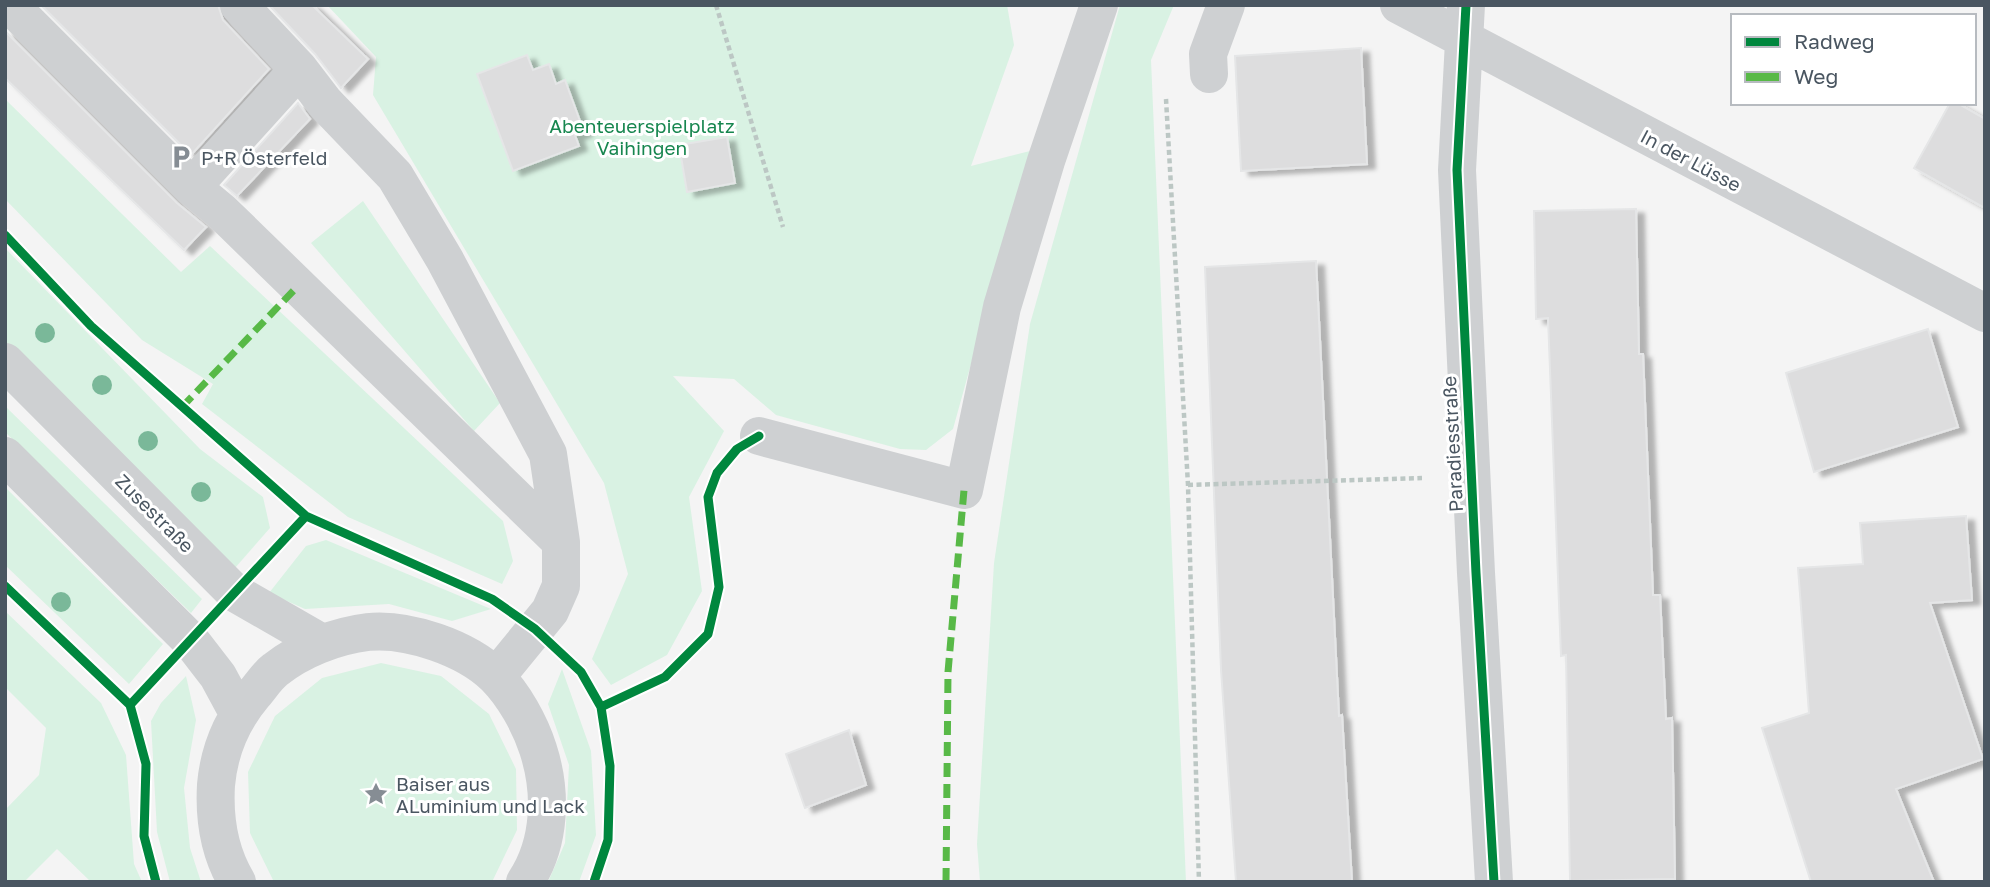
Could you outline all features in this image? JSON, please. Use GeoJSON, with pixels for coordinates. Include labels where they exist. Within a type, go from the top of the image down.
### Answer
{"type":"FeatureCollection","features":[{"type":"Feature","properties":{"kind":"street"},"geometry":{"type":"LineString","coordinates":[[10,5],[192,187],[222,212],[561,542]]}},
{"type":"Feature","properties":{"kind":"street"},"geometry":{"type":"LineString","coordinates":[[239,5],[395,176],[445,260],[548,454],[561,542],[561,586],[550,611],[496,677]]}},
{"type":"Feature","properties":{"kind":"street"},"geometry":{"type":"LineString","coordinates":[[759,436],[964,490],[1002,307],[1046,161],[1099,5]]}},
{"type":"Feature","properties":{"kind":"street"},"geometry":{"type":"LineString","coordinates":[[1209,74],[1208,54],[1226,5]]}},
{"type":"Feature","properties":{"kind":"street","name":"In der Lüsse"},"geometry":{"type":"LineString","coordinates":[[1399,5],[1464,23],[1985,313]]}},
{"type":"Feature","properties":{"kind":"street","name":"Paradiesstraße"},"geometry":{"type":"LineString","coordinates":[[1464,23],[1457,170],[1494,882]]}},
{"type":"Feature","properties":{"kind":"street"},"geometry":{"type":"LineString","coordinates":[[192,187],[299,69]]}},
{"type":"Feature","properties":{"kind":"street","name":"Zusestraße"},"geometry":{"type":"LineString","coordinates":[[5,362],[235,593],[322,643]]}},
{"type":"Feature","properties":{"kind":"street"},"geometry":{"type":"LineString","coordinates":[[5,456],[191,641],[218,676],[238,713]]}},
{"type":"Feature","properties":{"kind":"street"},"geometry":{"type":"LineString","coordinates":[[237,882],[226,863],[214,813],[218,761],[238,713],[274,670],[322,643],[369,632],[417,636],[462,653],[496,677],[530,723],[545,771],[547,822],[533,870],[525,882]]}},
{"type":"Feature","properties":{"kind":"path"},"geometry":{"type":"LineString","coordinates":[[716,5],[783,228]]}},
{"type":"Feature","properties":{"kind":"path"},"geometry":{"type":"LineString","coordinates":[[1165,86],[1188,485],[1199,882]]}},
{"type":"Feature","properties":{"kind":"path"},"geometry":{"type":"LineString","coordinates":[[1188,485],[1471,476]]}},
{"type":"Feature","properties":{"kind":"green space","name":"Abenteuerspielplatz Vaihingen"},"geometry":{"type":"Polygon","coordinates":[[[327,5],[1007,5],[1014,45],[971,166],[1030,151],[953,429],[926,450],[900,449],[776,415],[734,379],[673,376],[724,431],[689,497],[702,591],[667,655],[611,685],[592,659],[628,574],[604,483],[373,95],[376,57],[327,5]]]}},
{"type":"Feature","properties":{"kind":"green space"},"geometry":{"type":"Polygon","coordinates":[[[1120,5],[1174,5],[1151,60],[1186,882],[980,882],[977,844],[994,563],[1030,324],[1120,5]]]}},
{"type":"Feature","properties":{"kind":"green space"},"geometry":{"type":"Polygon","coordinates":[[[5,99],[181,272],[210,246],[503,521],[513,561],[502,584],[348,517],[202,404],[213,384],[142,340],[5,199],[5,99]]]}},
{"type":"Feature","properties":{"kind":"green space"},"geometry":{"type":"Polygon","coordinates":[[[363,201],[500,403],[474,431],[311,243],[363,201]]]}},
{"type":"Feature","properties":{"kind":"green space"},"geometry":{"type":"Polygon","coordinates":[[[5,248],[200,449],[263,497],[270,528],[235,568],[5,346],[5,248]]]}},
{"type":"Feature","properties":{"kind":"green space"},"geometry":{"type":"Polygon","coordinates":[[[5,406],[202,599],[191,613],[5,432],[5,406]]]}},
{"type":"Feature","properties":{"kind":"green space"},"geometry":{"type":"Polygon","coordinates":[[[5,487],[163,644],[129,684],[5,565],[5,487]]]}},
{"type":"Feature","properties":{"kind":"green space"},"geometry":{"type":"Polygon","coordinates":[[[326,540],[491,609],[452,621],[389,604],[305,609],[269,593],[306,546],[326,540]]]}},
{"type":"Feature","properties":{"kind":"green space"},"geometry":{"type":"Polygon","coordinates":[[[5,611],[101,703],[126,755],[134,864],[142,882],[91,882],[57,849],[24,882],[5,882],[5,810],[39,775],[46,728],[5,687],[5,611]]]}},
{"type":"Feature","properties":{"kind":"green space"},"geometry":{"type":"Polygon","coordinates":[[[381,663],[441,676],[489,714],[516,769],[517,830],[492,882],[274,882],[250,833],[248,772],[275,716],[322,678],[381,663]]]}},
{"type":"Feature","properties":{"kind":"green space"},"geometry":{"type":"Polygon","coordinates":[[[562,669],[591,751],[596,835],[579,882],[548,882],[565,843],[569,765],[548,704],[562,669]]]}},
{"type":"Feature","properties":{"kind":"green space"},"geometry":{"type":"Polygon","coordinates":[[[186,676],[196,720],[184,788],[190,848],[201,882],[170,882],[157,832],[151,721],[161,703],[186,676]]]}},
{"type":"Feature","properties":{"kind":"building"},"geometry":{"type":"Polygon","coordinates":[[[41,5],[218,5],[223,20],[269,69],[191,155],[41,5]]]}},
{"type":"Feature","properties":{"kind":"building"},"geometry":{"type":"Polygon","coordinates":[[[269,5],[312,5],[368,59],[341,88],[315,54],[269,5]]]}},
{"type":"Feature","properties":{"kind":"building"},"geometry":{"type":"Polygon","coordinates":[[[5,31],[177,203],[206,227],[184,250],[5,78],[5,31]]]}},
{"type":"Feature","properties":{"kind":"building"},"geometry":{"type":"Polygon","coordinates":[[[1361,48],[1367,164],[1241,171],[1235,56],[1361,48]]]}},
{"type":"Feature","properties":{"kind":"building"},"geometry":{"type":"Polygon","coordinates":[[[527,55],[533,70],[549,64],[556,84],[565,80],[584,132],[575,135],[579,146],[513,171],[477,74],[527,55]]]}},
{"type":"Feature","properties":{"kind":"building"},"geometry":{"type":"Polygon","coordinates":[[[298,103],[310,119],[237,196],[224,185],[298,103]]]}},
{"type":"Feature","properties":{"kind":"building"},"geometry":{"type":"Polygon","coordinates":[[[1949,105],[1960,105],[1985,119],[1985,208],[1914,168],[1949,105]]]}},
{"type":"Feature","properties":{"kind":"building"},"geometry":{"type":"Polygon","coordinates":[[[727,137],[735,183],[687,192],[679,145],[727,137]]]}},
{"type":"Feature","properties":{"kind":"building"},"geometry":{"type":"Polygon","coordinates":[[[1636,209],[1639,354],[1643,354],[1653,595],[1660,595],[1666,719],[1672,718],[1675,879],[1570,881],[1566,655],[1561,656],[1548,318],[1536,319],[1534,211],[1636,209]]]}},
{"type":"Feature","properties":{"kind":"building"},"geometry":{"type":"Polygon","coordinates":[[[1316,261],[1339,716],[1342,715],[1352,882],[1236,882],[1221,670],[1205,267],[1316,261]]]}},
{"type":"Feature","properties":{"kind":"building"},"geometry":{"type":"Polygon","coordinates":[[[1928,329],[1958,427],[1814,472],[1786,373],[1928,329]]]}},
{"type":"Feature","properties":{"kind":"building"},"geometry":{"type":"Polygon","coordinates":[[[1966,516],[1972,600],[1930,603],[1983,759],[1896,789],[1934,882],[1811,882],[1762,728],[1809,713],[1798,568],[1863,564],[1860,523],[1966,516]]]}},
{"type":"Feature","properties":{"kind":"building"},"geometry":{"type":"Polygon","coordinates":[[[849,730],[866,785],[805,808],[786,754],[849,730]]]}},
{"type":"Feature","properties":{"kind":"marked path"},"geometry":{"type":"LineString","coordinates":[[182,407],[297,287]]}},
{"type":"Feature","properties":{"kind":"marked path"},"geometry":{"type":"LineString","coordinates":[[946,882],[948,672],[964,490]]}},
{"type":"Feature","properties":{"kind":"cycle path"},"geometry":{"type":"LineString","coordinates":[[1466,5],[1457,170],[1494,882]]}},
{"type":"Feature","properties":{"kind":"cycle path"},"geometry":{"type":"LineString","coordinates":[[5,235],[91,326],[306,516],[492,599],[535,629],[581,672],[601,707],[610,766],[608,840],[594,882]]}},
{"type":"Feature","properties":{"kind":"cycle path"},"geometry":{"type":"LineString","coordinates":[[601,707],[665,677],[708,634],[719,587],[708,497],[717,473],[737,449],[759,436]]}},
{"type":"Feature","properties":{"kind":"cycle path"},"geometry":{"type":"LineString","coordinates":[[130,705],[306,516]]}},
{"type":"Feature","properties":{"kind":"cycle path"},"geometry":{"type":"LineString","coordinates":[[5,586],[130,705],[146,764],[144,836],[156,882]]}},
{"type":"Feature","properties":{"kind":"place","name":"P+R Österfeld"},"geometry":{"type":"Point","coordinates":[181,157]}},
{"type":"Feature","properties":{"kind":"place","name":"Baiser aus ALuminium und Lack"},"geometry":{"type":"Point","coordinates":[376,794]}}]}
